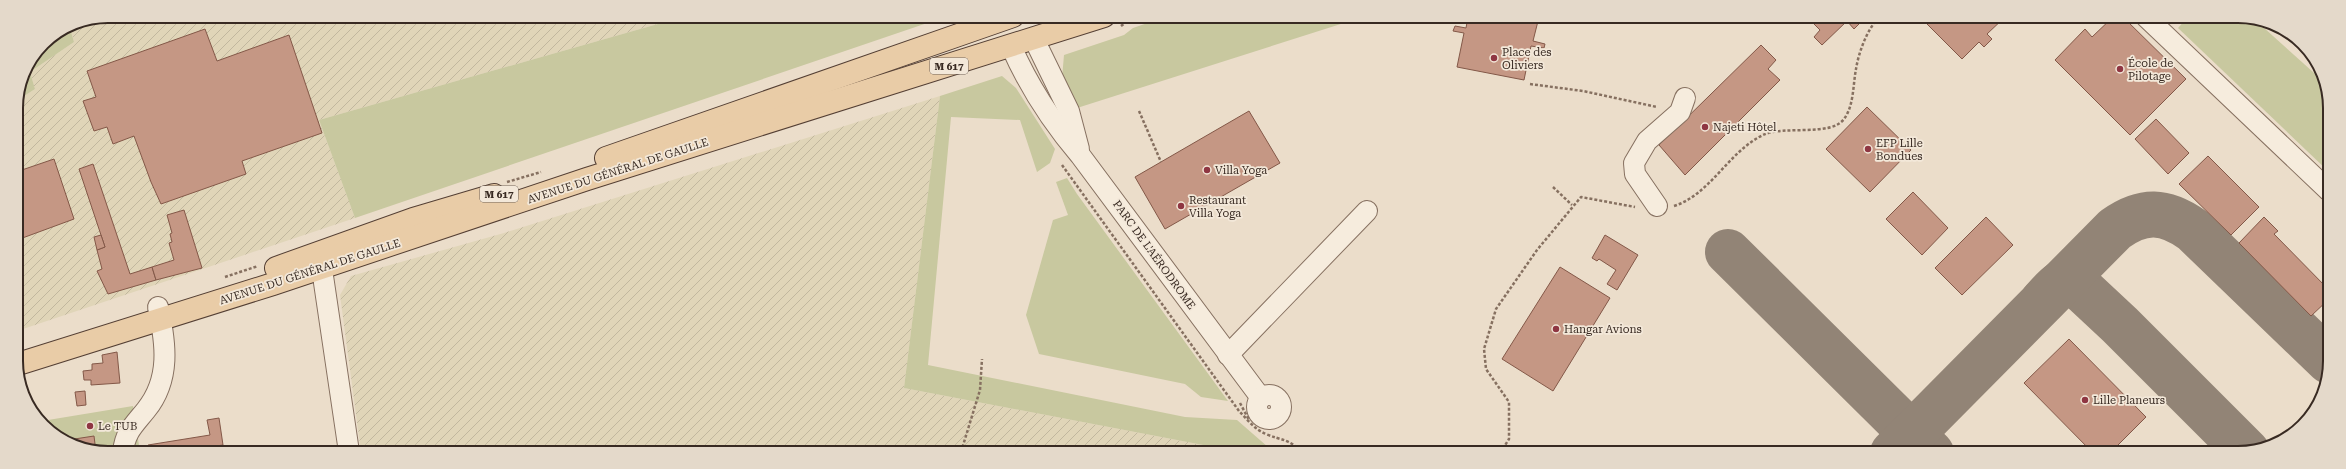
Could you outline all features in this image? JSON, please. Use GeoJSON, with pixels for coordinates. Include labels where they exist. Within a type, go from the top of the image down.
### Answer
{"type":"FeatureCollection","features":[{"type":"Feature","properties":{"kind":"main road","name":"AVENUE DU GÉNÉRAL DE GAULLE"},"geometry":{"type":"LineString","coordinates":[[319,260],[413,220],[602,160],[992,23]]}},
{"type":"Feature","properties":{"kind":"main road"},"geometry":{"type":"LineString","coordinates":[[1009,23],[1011,46]]}},
{"type":"Feature","properties":{"kind":"main road"},"geometry":{"type":"LineString","coordinates":[[1016,23],[1034,39]]}},
{"type":"Feature","properties":{"kind":"main road","name":"AVENUE DU GÉNÉRAL DE GAULLE"},"geometry":{"type":"LineString","coordinates":[[23,362],[160,313],[319,260],[587,179],[1083,23]]}},
{"type":"Feature","properties":{"kind":"main road","name":"AVENUE DU GÉNÉRAL DE GAULLE"},"geometry":{"type":"LineString","coordinates":[[23,349],[160,313]]}},
{"type":"Feature","properties":{"kind":"street"},"geometry":{"type":"LineString","coordinates":[[2152,23],[2323,186]]}},
{"type":"Feature","properties":{"kind":"street","name":"PARC DE L'AÉRODROME"},"geometry":{"type":"LineString","coordinates":[[1034,39],[1069,111],[1080,155]]}},
{"type":"Feature","properties":{"kind":"street","name":"PARC DE L'AÉRODROME"},"geometry":{"type":"LineString","coordinates":[[1011,46],[1041,104],[1261,398]]}},
{"type":"Feature","properties":{"kind":"street"},"geometry":{"type":"LineString","coordinates":[[1657,206],[1638,178],[1634,163],[1647,141],[1682,105]]}},
{"type":"Feature","properties":{"kind":"street"},"geometry":{"type":"LineString","coordinates":[[1228,355],[1367,211]]}},
{"type":"Feature","properties":{"kind":"street"},"geometry":{"type":"LineString","coordinates":[[319,260],[348,446]]}},
{"type":"Feature","properties":{"kind":"street"},"geometry":{"type":"LineString","coordinates":[[123,446],[124,439],[131,426],[146,410],[160,387],[165,364],[165,338],[160,313]]}},
{"type":"Feature","properties":{"kind":"path"},"geometry":{"type":"LineString","coordinates":[[1504,446],[1509,439],[1509,402],[1486,369],[1484,349],[1496,309],[1537,250],[1572,205],[1581,197],[1642,208],[1674,206],[1690,200],[1743,149],[1763,135],[1786,130],[1835,126],[1844,119],[1851,99],[1856,67],[1864,41],[1875,23]]}},
{"type":"Feature","properties":{"kind":"path"},"geometry":{"type":"LineString","coordinates":[[1530,84],[1682,105]]}},
{"type":"Feature","properties":{"kind":"path"},"geometry":{"type":"LineString","coordinates":[[1139,111],[1161,162]]}},
{"type":"Feature","properties":{"kind":"path"},"geometry":{"type":"LineString","coordinates":[[1062,166],[1239,411],[1265,434],[1293,442],[1297,446]]}},
{"type":"Feature","properties":{"kind":"path"},"geometry":{"type":"LineString","coordinates":[[1553,187],[1572,205]]}},
{"type":"Feature","properties":{"kind":"path"},"geometry":{"type":"LineString","coordinates":[[963,446],[980,390],[982,359]]}},
{"type":"Feature","properties":{"kind":"shaded area"},"geometry":{"type":"Polygon","coordinates":[[[108,23],[661,23],[319,120],[355,218],[23,329],[24,96],[35,89],[30,73],[31,71],[74,42],[71,31],[75,29],[108,23]]]}},
{"type":"Feature","properties":{"kind":"shaded area"},"geometry":{"type":"Polygon","coordinates":[[[940,96],[904,388],[1208,446],[360,446],[340,295],[351,276],[504,233],[940,96]]]}},
{"type":"Feature","properties":{"kind":"green space"},"geometry":{"type":"Polygon","coordinates":[[[661,23],[927,23],[355,218],[319,120],[661,23]]]}},
{"type":"Feature","properties":{"kind":"green space"},"geometry":{"type":"Polygon","coordinates":[[[1148,23],[1344,23],[1077,108],[1062,78],[1064,55],[1124,35],[1133,28],[1148,23]]]}},
{"type":"Feature","properties":{"kind":"green space"},"geometry":{"type":"Polygon","coordinates":[[[2183,23],[2238,23],[2263,27],[2317,76],[2323,102],[2323,166],[2178,28],[2183,23]]]}},
{"type":"Feature","properties":{"kind":"green space"},"geometry":{"type":"Polygon","coordinates":[[[71,31],[74,42],[31,71],[44,52],[61,37],[71,31]]]}},
{"type":"Feature","properties":{"kind":"green space"},"geometry":{"type":"Polygon","coordinates":[[[30,73],[35,89],[24,96],[30,73]]]}},
{"type":"Feature","properties":{"kind":"green space"},"geometry":{"type":"Polygon","coordinates":[[[1002,76],[1016,88],[1055,149],[1050,163],[1037,172],[1020,120],[951,117],[928,365],[1185,417],[1237,420],[1267,446],[1208,446],[904,388],[940,96],[1002,76]]]}},
{"type":"Feature","properties":{"kind":"green space"},"geometry":{"type":"Polygon","coordinates":[[[1067,178],[1077,194],[1228,401],[1201,397],[1185,384],[1039,354],[1026,315],[1053,220],[1068,215],[1056,182],[1067,178]]]}},
{"type":"Feature","properties":{"kind":"green space","name":"Le TUB"},"geometry":{"type":"Polygon","coordinates":[[[133,406],[139,446],[108,446],[80,442],[61,432],[47,420],[133,406]]]}},
{"type":"Feature","properties":{"kind":"building","name":"Place des Oliviers"},"geometry":{"type":"Polygon","coordinates":[[[1467,23],[1538,23],[1533,41],[1545,44],[1544,48],[1531,46],[1524,80],[1457,67],[1464,33],[1453,31],[1455,26],[1466,28],[1467,23]]]}},
{"type":"Feature","properties":{"kind":"building"},"geometry":{"type":"Polygon","coordinates":[[[1813,23],[1845,23],[1822,45],[1814,37],[1820,30],[1813,23]]]}},
{"type":"Feature","properties":{"kind":"building"},"geometry":{"type":"Polygon","coordinates":[[[1849,23],[1860,23],[1854,29],[1849,23]]]}},
{"type":"Feature","properties":{"kind":"building"},"geometry":{"type":"Polygon","coordinates":[[[1926,23],[1999,23],[1987,34],[1992,39],[1984,47],[1979,42],[1962,59],[1926,23]]]}},
{"type":"Feature","properties":{"kind":"building","name":"École de Pilotage"},"geometry":{"type":"Polygon","coordinates":[[[2107,23],[2129,23],[2186,79],[2130,135],[2055,60],[2085,29],[2092,37],[2107,23]]]}},
{"type":"Feature","properties":{"kind":"building"},"geometry":{"type":"Polygon","coordinates":[[[205,29],[217,61],[289,35],[322,133],[242,161],[246,174],[161,204],[134,136],[113,144],[107,127],[94,131],[83,101],[96,97],[87,71],[205,29]]]}},
{"type":"Feature","properties":{"kind":"building","name":"Najeti Hôtel"},"geometry":{"type":"Polygon","coordinates":[[[1761,45],[1776,60],[1768,69],[1780,80],[1685,175],[1659,145],[1761,45]]]}},
{"type":"Feature","properties":{"kind":"building","name":"EFP Lille Bondues"},"geometry":{"type":"Polygon","coordinates":[[[1867,107],[1911,150],[1870,192],[1826,149],[1867,107]]]}},
{"type":"Feature","properties":{"kind":"building","name":"Villa Yoga"},"geometry":{"type":"Polygon","coordinates":[[[1249,111],[1280,163],[1165,229],[1135,177],[1249,111]]]}},
{"type":"Feature","properties":{"kind":"building"},"geometry":{"type":"Polygon","coordinates":[[[2156,119],[2189,153],[2168,174],[2135,139],[2156,119]]]}},
{"type":"Feature","properties":{"kind":"building"},"geometry":{"type":"Polygon","coordinates":[[[2208,156],[2259,207],[2231,235],[2179,184],[2208,156]]]}},
{"type":"Feature","properties":{"kind":"building"},"geometry":{"type":"Polygon","coordinates":[[[54,159],[74,219],[23,238],[23,170],[54,159]]]}},
{"type":"Feature","properties":{"kind":"building"},"geometry":{"type":"Polygon","coordinates":[[[93,164],[130,274],[152,267],[156,280],[108,294],[97,271],[102,269],[97,250],[105,247],[79,169],[93,164]]]}},
{"type":"Feature","properties":{"kind":"building"},"geometry":{"type":"Polygon","coordinates":[[[1913,192],[1948,228],[1922,255],[1886,219],[1913,192]]]}},
{"type":"Feature","properties":{"kind":"building"},"geometry":{"type":"Polygon","coordinates":[[[184,210],[202,268],[156,280],[152,267],[174,260],[169,243],[172,242],[170,234],[172,233],[167,215],[184,210]]]}},
{"type":"Feature","properties":{"kind":"building"},"geometry":{"type":"Polygon","coordinates":[[[1986,217],[2013,245],[1962,295],[1935,268],[1986,217]]]}},
{"type":"Feature","properties":{"kind":"building"},"geometry":{"type":"Polygon","coordinates":[[[2264,217],[2278,231],[2274,234],[2323,284],[2323,305],[2311,316],[2239,243],[2264,217]]]}},
{"type":"Feature","properties":{"kind":"building"},"geometry":{"type":"Polygon","coordinates":[[[101,235],[105,247],[97,250],[94,237],[101,235]]]}},
{"type":"Feature","properties":{"kind":"building"},"geometry":{"type":"Polygon","coordinates":[[[1605,235],[1638,255],[1617,290],[1607,284],[1616,270],[1599,259],[1597,261],[1592,258],[1605,235]]]}},
{"type":"Feature","properties":{"kind":"building","name":"Hangar Avions"},"geometry":{"type":"Polygon","coordinates":[[[1560,267],[1610,298],[1553,391],[1502,359],[1560,267]]]}},
{"type":"Feature","properties":{"kind":"building","name":"Lille Planeurs"},"geometry":{"type":"Polygon","coordinates":[[[2069,339],[2146,417],[2117,446],[2086,446],[2024,383],[2069,339]]]}},
{"type":"Feature","properties":{"kind":"building"},"geometry":{"type":"Polygon","coordinates":[[[117,352],[120,383],[91,385],[91,380],[84,380],[83,371],[92,370],[92,364],[103,363],[102,355],[117,352]]]}},
{"type":"Feature","properties":{"kind":"building"},"geometry":{"type":"Polygon","coordinates":[[[85,391],[86,405],[77,406],[75,392],[85,391]]]}},
{"type":"Feature","properties":{"kind":"building"},"geometry":{"type":"Polygon","coordinates":[[[219,418],[223,445],[148,446],[210,435],[207,420],[219,418]]]}},
{"type":"Feature","properties":{"kind":"building"},"geometry":{"type":"Polygon","coordinates":[[[94,436],[95,445],[80,442],[74,439],[94,436]]]}},
{"type":"Feature","properties":{"kind":"taxiway"},"geometry":{"type":"LineString","coordinates":[[1900,446],[2115,229],[2125,222],[2145,215],[2154,214],[2173,219],[2183,223],[2193,230],[2323,355]]}},
{"type":"Feature","properties":{"kind":"taxiway"},"geometry":{"type":"LineString","coordinates":[[1728,252],[1924,446]]}},
{"type":"Feature","properties":{"kind":"taxiway"},"geometry":{"type":"LineString","coordinates":[[2043,301],[2062,283],[2066,281],[2075,283],[2120,325],[2241,446]]}},
{"type":"Feature","properties":{"kind":"place","name":"Place des Oliviers"},"geometry":{"type":"Point","coordinates":[1494,58]}},
{"type":"Feature","properties":{"kind":"place","name":"École de Pilotage"},"geometry":{"type":"Point","coordinates":[2120,69]}},
{"type":"Feature","properties":{"kind":"place","name":"Najeti Hôtel"},"geometry":{"type":"Point","coordinates":[1705,127]}},
{"type":"Feature","properties":{"kind":"place","name":"EFP Lille Bondues"},"geometry":{"type":"Point","coordinates":[1868,149]}},
{"type":"Feature","properties":{"kind":"place","name":"Villa Yoga"},"geometry":{"type":"Point","coordinates":[1207,170]}},
{"type":"Feature","properties":{"kind":"place","name":"Restaurant Villa Yoga"},"geometry":{"type":"Point","coordinates":[1181,206]}},
{"type":"Feature","properties":{"kind":"place","name":"Hangar Avions"},"geometry":{"type":"Point","coordinates":[1556,329]}},
{"type":"Feature","properties":{"kind":"place","name":"Lille Planeurs"},"geometry":{"type":"Point","coordinates":[2085,400]}},
{"type":"Feature","properties":{"kind":"place","name":"Le TUB"},"geometry":{"type":"Point","coordinates":[90,426]}}]}
